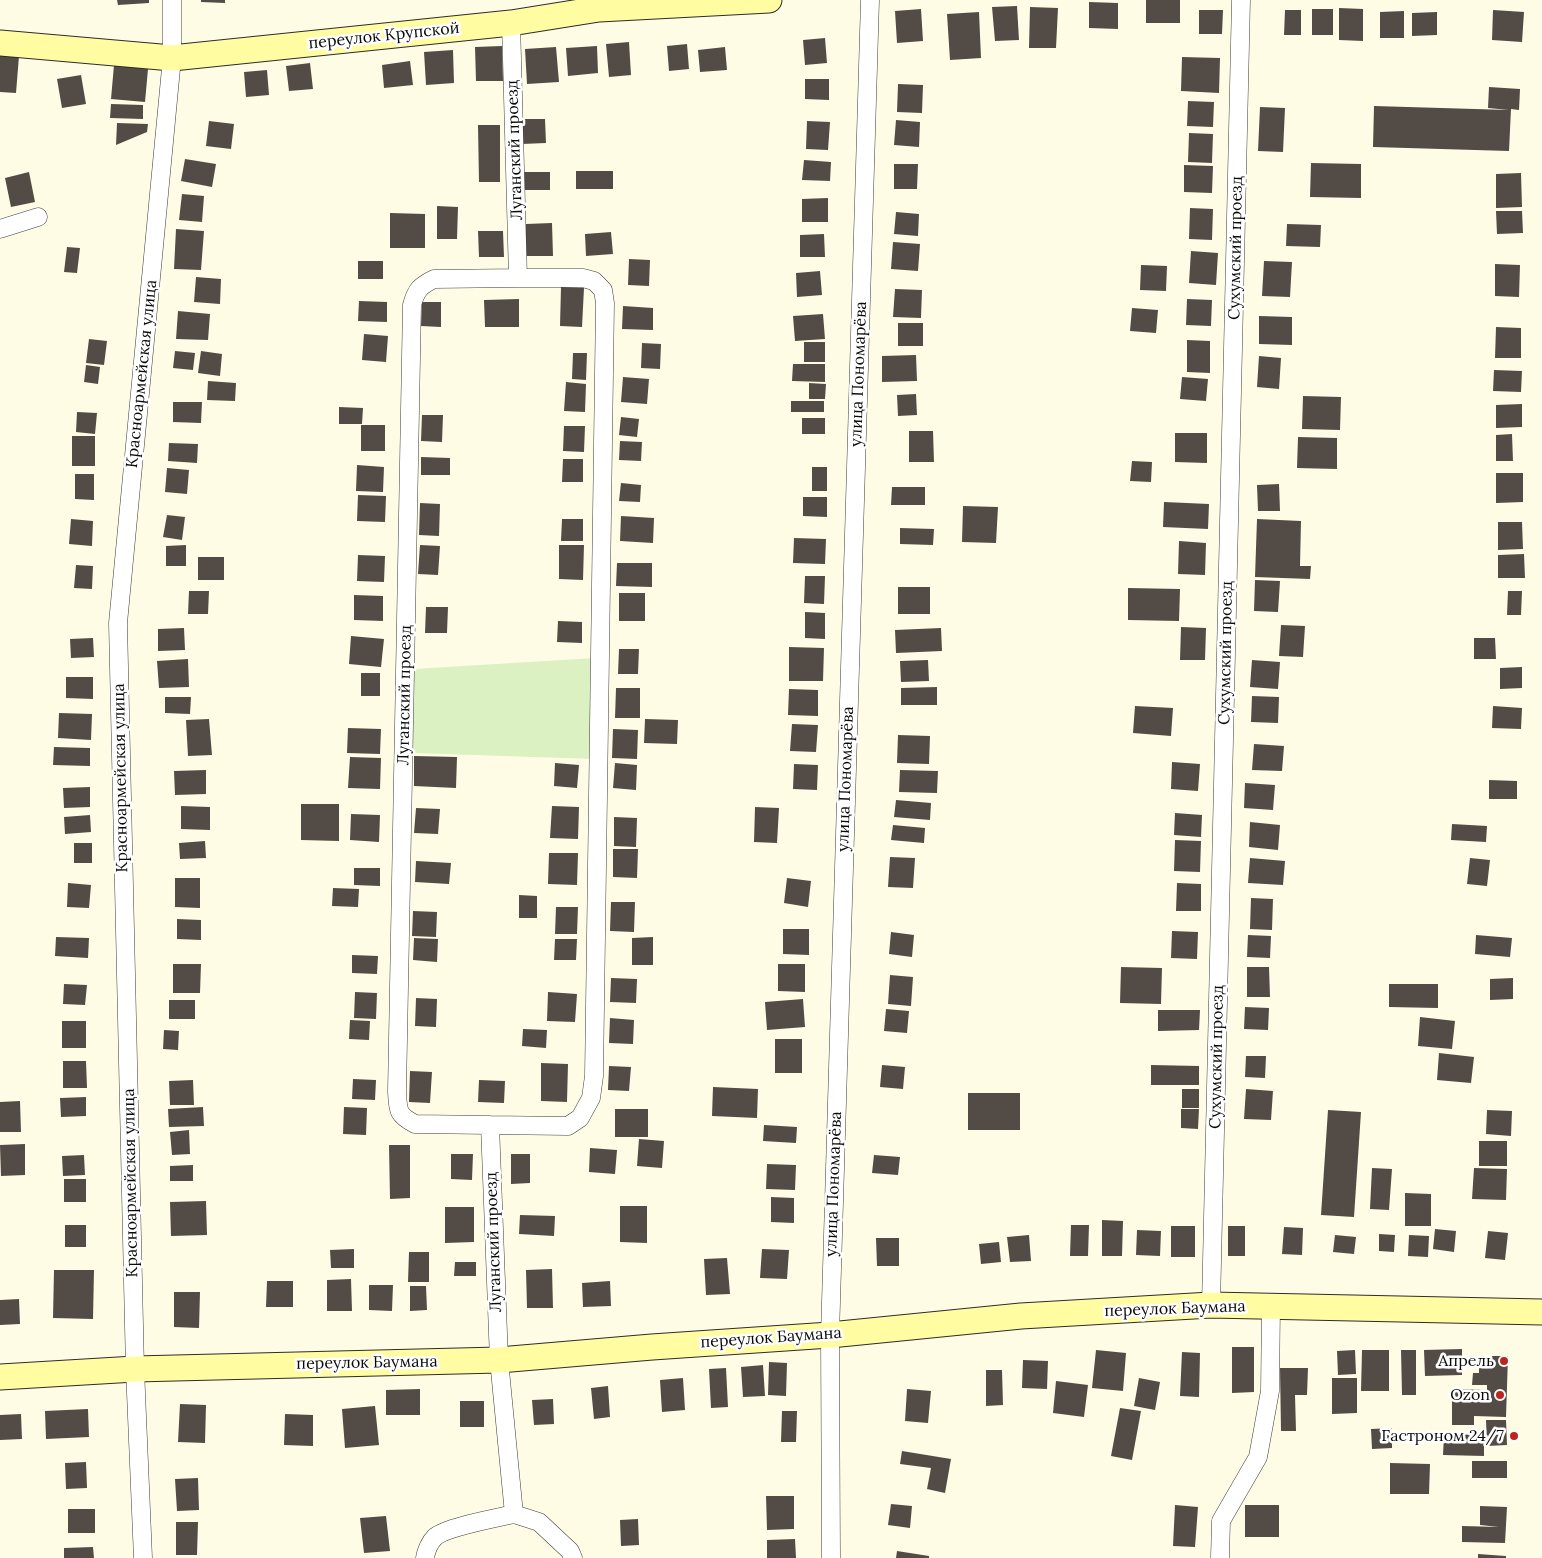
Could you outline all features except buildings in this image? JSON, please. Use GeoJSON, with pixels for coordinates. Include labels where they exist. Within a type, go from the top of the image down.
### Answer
{"type":"FeatureCollection","features":[{"type":"Feature","properties":{"kind":"street","name":"Красноармейская улица"},"geometry":{"type":"LineString","coordinates":[[144,1558],[135,1369],[118,623],[172,58],[172,0]]}},
{"type":"Feature","properties":{"kind":"street","name":"переулок Крупской"},"geometry":{"type":"LineString","coordinates":[[0,43],[172,58],[511,23],[599,5],[769,0]]}},
{"type":"Feature","properties":{"kind":"street","name":"улица Пономарёва"},"geometry":{"type":"LineString","coordinates":[[831,1558],[830,1335],[870,0]]}},
{"type":"Feature","properties":{"kind":"street","name":"Сухумский проезд"},"geometry":{"type":"LineString","coordinates":[[1211,1305],[1241,0]]}},
{"type":"Feature","properties":{"kind":"street","name":"Луганский проезд"},"geometry":{"type":"LineString","coordinates":[[511,23],[518,278]]}},
{"type":"Feature","properties":{"kind":"street"},"geometry":{"type":"LineString","coordinates":[[0,228],[38,217]]}},
{"type":"Feature","properties":{"kind":"street","name":"Луганский проезд"},"geometry":{"type":"LineString","coordinates":[[518,278],[583,278],[594,281],[603,290],[605,303],[594,1076],[592,1098],[580,1118],[568,1126],[415,1124],[404,1118],[398,1108],[397,1081],[412,305],[415,294],[422,285],[434,279],[518,278]]}},
{"type":"Feature","properties":{"kind":"street","name":"Луганский проезд"},"geometry":{"type":"LineString","coordinates":[[490,1125],[499,1360],[514,1514]]}},
{"type":"Feature","properties":{"kind":"street","name":"переулок Баумана"},"geometry":{"type":"LineString","coordinates":[[0,1377],[135,1369],[499,1360],[662,1346],[830,1335],[1022,1316],[1211,1305],[1542,1312]]}},
{"type":"Feature","properties":{"kind":"street"},"geometry":{"type":"LineString","coordinates":[[1220,1558],[1221,1520],[1258,1457],[1270,1391],[1271,1306]]}},
{"type":"Feature","properties":{"kind":"street"},"geometry":{"type":"LineString","coordinates":[[425,1558],[426,1551],[435,1536],[453,1528],[514,1514],[539,1522],[570,1551],[573,1558]]}},
{"type":"Feature","properties":{"kind":"green space"},"geometry":{"type":"Polygon","coordinates":[[[595,658],[594,759],[413,753],[413,669],[595,658]]]}},
{"type":"Feature","properties":{"kind":"place","name":"Апрель"},"geometry":{"type":"Point","coordinates":[1504,1361]}},
{"type":"Feature","properties":{"kind":"place","name":"Ozon"},"geometry":{"type":"Point","coordinates":[1500,1395]}},
{"type":"Feature","properties":{"kind":"place","name":"Гастроном 24/7"},"geometry":{"type":"Point","coordinates":[1514,1436]}}]}
